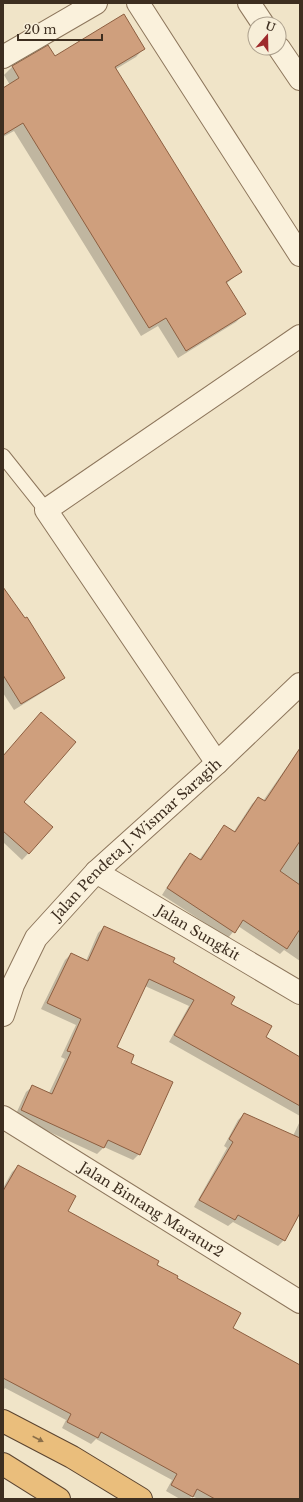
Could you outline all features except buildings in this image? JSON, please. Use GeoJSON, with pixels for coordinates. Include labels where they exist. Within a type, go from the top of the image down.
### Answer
{"type":"FeatureCollection","features":[{"type":"Feature","properties":{"kind":"highway"},"geometry":{"type":"LineString","coordinates":[[3,1421],[72,1457],[141,1499]]}},
{"type":"Feature","properties":{"kind":"highway"},"geometry":{"type":"LineString","coordinates":[[3,1464],[59,1499]]}},
{"type":"Feature","properties":{"kind":"street"},"geometry":{"type":"LineString","coordinates":[[3,56],[96,3]]}},
{"type":"Feature","properties":{"kind":"street"},"geometry":{"type":"LineString","coordinates":[[138,3],[300,255]]}},
{"type":"Feature","properties":{"kind":"street"},"geometry":{"type":"LineString","coordinates":[[249,3],[258,16]]}},
{"type":"Feature","properties":{"kind":"street"},"geometry":{"type":"LineString","coordinates":[[284,56],[300,79]]}},
{"type":"Feature","properties":{"kind":"street"},"geometry":{"type":"LineString","coordinates":[[217,763],[46,510],[300,336]]}},
{"type":"Feature","properties":{"kind":"street","name":"Jalan Pendeta J. Wismar Saragih"},"geometry":{"type":"LineString","coordinates":[[3,1015],[13,985],[36,938],[96,872],[296,693]]}},
{"type":"Feature","properties":{"kind":"street","name":"Jalan Sungkit"},"geometry":{"type":"LineString","coordinates":[[96,872],[300,993]]}},
{"type":"Feature","properties":{"kind":"street","name":"Jalan Bintang Maratur2"},"geometry":{"type":"LineString","coordinates":[[3,1117],[300,1302]]}},
{"type":"Feature","properties":{"kind":"lane"},"geometry":{"type":"LineString","coordinates":[[3,456],[46,510]]}}]}
